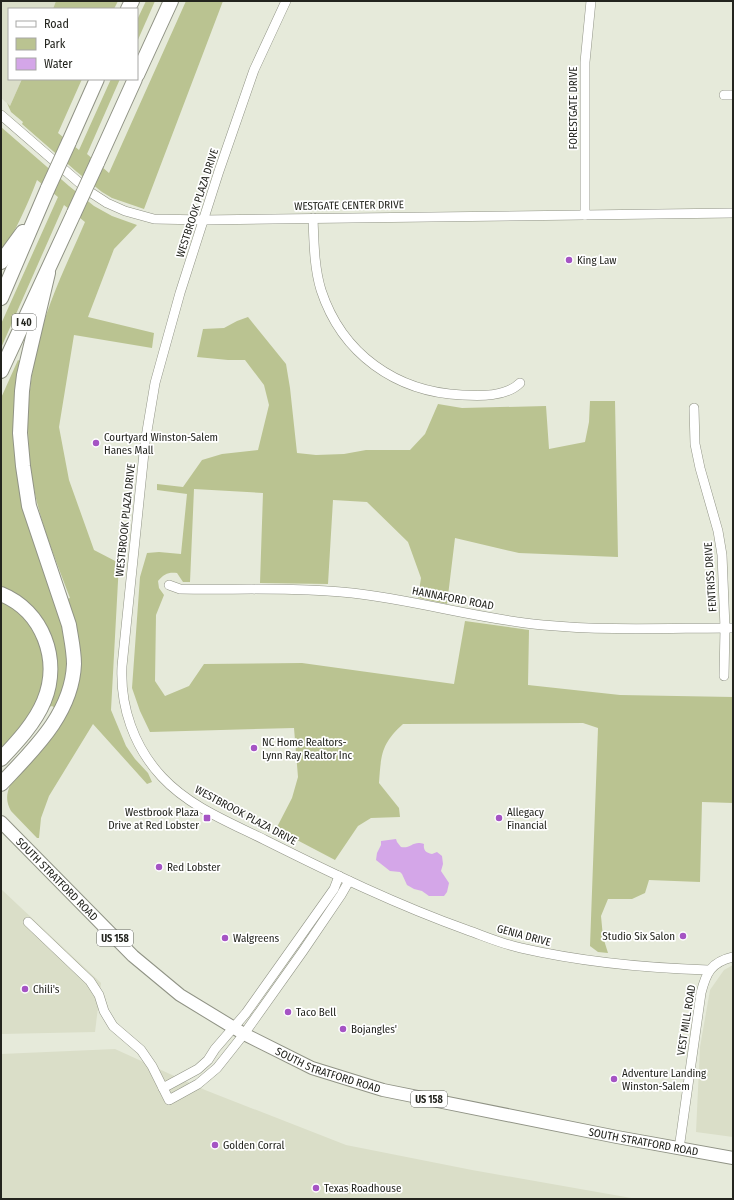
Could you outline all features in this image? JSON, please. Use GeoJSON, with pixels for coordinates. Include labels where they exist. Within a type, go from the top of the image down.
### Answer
{"type":"FeatureCollection","features":[{"type":"Feature","properties":{"kind":"highway"},"geometry":{"type":"LineString","coordinates":[[138,72],[170,1]]}},
{"type":"Feature","properties":{"kind":"highway"},"geometry":{"type":"LineString","coordinates":[[1,298],[36,214],[97,80]]}},
{"type":"Feature","properties":{"kind":"highway","name":"I 40"},"geometry":{"type":"LineString","coordinates":[[1,371],[48,273],[135,80]]}},
{"type":"Feature","properties":{"kind":"highway"},"geometry":{"type":"LineString","coordinates":[[1,262],[36,214]]}},
{"type":"Feature","properties":{"kind":"highway"},"geometry":{"type":"LineString","coordinates":[[1,784],[37,746],[56,719],[69,689],[74,664],[69,625],[29,506],[21,450],[20,418],[23,380],[48,273]]}},
{"type":"Feature","properties":{"kind":"highway"},"geometry":{"type":"LineString","coordinates":[[1,594],[22,607],[44,634],[48,648],[50,666],[48,690],[40,710],[1,759]]}},
{"type":"Feature","properties":{"kind":"main road","name":"SOUTH STRATFORD ROAD"},"geometry":{"type":"LineString","coordinates":[[1,822],[132,956],[180,996],[233,1028],[312,1068],[383,1090],[679,1149],[733,1158]]}},
{"type":"Feature","properties":{"kind":"street","name":"WESTBROOK PLAZA DRIVE"},"geometry":{"type":"LineString","coordinates":[[286,1],[254,70],[219,171],[178,300],[154,390],[145,443],[122,666],[122,679],[124,702],[132,731],[139,745],[155,769],[173,788],[196,805],[344,879]]}},
{"type":"Feature","properties":{"kind":"street","name":"FORESTGATE DRIVE"},"geometry":{"type":"LineString","coordinates":[[585,214],[585,62],[591,1]]}},
{"type":"Feature","properties":{"kind":"street","name":"WESTGATE CENTER DRIVE"},"geometry":{"type":"LineString","coordinates":[[1,114],[90,192],[107,203],[125,211],[154,219],[204,220],[733,213]]}},
{"type":"Feature","properties":{"kind":"street"},"geometry":{"type":"LineString","coordinates":[[313,218],[315,257],[321,290],[338,326],[347,338],[370,362],[385,373],[405,383],[432,392],[450,395],[468,396],[498,393],[515,388],[520,383]]}},
{"type":"Feature","properties":{"kind":"street","name":"FENTRISS DRIVE"},"geometry":{"type":"LineString","coordinates":[[694,408],[695,444],[700,468],[718,531],[722,555],[729,628],[724,676]]}},
{"type":"Feature","properties":{"kind":"street","name":"HANNAFORD ROAD"},"geometry":{"type":"LineString","coordinates":[[170,585],[180,589],[296,589],[352,593],[399,600],[501,620],[564,627],[729,628]]}},
{"type":"Feature","properties":{"kind":"street"},"geometry":{"type":"LineString","coordinates":[[163,1088],[198,1069],[208,1060],[215,1049],[246,1013],[334,889],[344,879]]}},
{"type":"Feature","properties":{"kind":"street"},"geometry":{"type":"LineString","coordinates":[[28,922],[90,982],[99,996],[104,1011],[113,1026],[142,1050],[169,1100],[198,1084],[210,1074],[244,1034],[342,895],[344,879]]}},
{"type":"Feature","properties":{"kind":"street","name":"GENIA DRIVE"},"geometry":{"type":"LineString","coordinates":[[344,879],[432,918],[518,948],[571,959],[610,964],[708,970]]}},
{"type":"Feature","properties":{"kind":"street"},"geometry":{"type":"LineString","coordinates":[[708,970],[720,962],[733,957]]}},
{"type":"Feature","properties":{"kind":"street","name":"VEST MILL ROAD"},"geometry":{"type":"LineString","coordinates":[[679,1149],[701,993],[708,970]]}},
{"type":"Feature","properties":{"kind":"shaded area"},"geometry":{"type":"Polygon","coordinates":[[[1,1],[56,1],[53,8],[8,8],[8,80],[22,80],[10,106],[1,98],[1,1]]]}},
{"type":"Feature","properties":{"kind":"shaded area"},"geometry":{"type":"Polygon","coordinates":[[[1,889],[101,983],[95,1032],[1,1034],[1,889]]]}},
{"type":"Feature","properties":{"kind":"shaded area"},"geometry":{"type":"Polygon","coordinates":[[[733,965],[733,1137],[696,1132],[700,1047],[710,990],[724,970],[733,965]]]}},
{"type":"Feature","properties":{"kind":"shaded area"},"geometry":{"type":"Polygon","coordinates":[[[115,1049],[205,1090],[346,1145],[472,1170],[637,1199],[1,1199],[1,1054],[115,1049]]]}},
{"type":"Feature","properties":{"kind":"green space"},"geometry":{"type":"Polygon","coordinates":[[[56,1],[118,1],[114,8],[53,8],[56,1]]]}},
{"type":"Feature","properties":{"kind":"green space"},"geometry":{"type":"Polygon","coordinates":[[[146,1],[155,1],[138,40],[138,18],[146,1]]]}},
{"type":"Feature","properties":{"kind":"green space"},"geometry":{"type":"Polygon","coordinates":[[[186,1],[223,1],[144,209],[112,198],[102,192],[22,124],[23,122],[11,112],[7,103],[10,106],[22,80],[82,80],[58,133],[79,150],[111,80],[120,80],[87,154],[109,173],[186,1]]]}},
{"type":"Feature","properties":{"kind":"green space"},"geometry":{"type":"Polygon","coordinates":[[[1,127],[94,206],[112,216],[137,225],[114,249],[88,317],[154,333],[152,348],[74,335],[59,427],[69,480],[94,550],[119,563],[111,710],[126,746],[135,759],[148,773],[152,782],[147,784],[93,724],[49,796],[41,818],[39,838],[37,838],[11,811],[7,801],[8,792],[10,785],[56,733],[64,720],[74,696],[67,599],[70,598],[46,533],[38,507],[32,477],[28,441],[30,388],[36,353],[45,319],[57,286],[85,222],[64,205],[1,348],[1,324],[58,197],[37,180],[21,218],[1,254],[1,127]]]}},
{"type":"Feature","properties":{"kind":"green space"},"geometry":{"type":"Polygon","coordinates":[[[248,317],[286,364],[297,453],[316,455],[344,454],[366,450],[410,450],[425,434],[438,404],[462,408],[546,406],[549,449],[585,442],[589,422],[590,401],[615,401],[618,557],[519,553],[455,538],[447,604],[418,598],[421,578],[408,542],[367,502],[333,500],[328,584],[260,583],[263,493],[194,489],[190,582],[183,582],[177,573],[166,574],[158,581],[159,588],[164,595],[156,615],[155,681],[165,696],[189,686],[204,664],[302,663],[454,684],[465,621],[529,630],[528,685],[620,695],[733,697],[733,803],[702,802],[700,882],[649,880],[645,893],[632,899],[608,899],[601,916],[603,937],[608,953],[598,952],[590,946],[598,728],[583,723],[403,724],[386,744],[380,765],[379,783],[399,808],[400,817],[371,818],[358,826],[335,860],[276,829],[292,798],[298,777],[294,728],[150,732],[140,711],[132,688],[140,577],[147,553],[159,552],[181,554],[187,494],[157,490],[157,484],[183,487],[202,460],[222,454],[258,450],[269,405],[264,385],[245,360],[197,357],[203,329],[224,328],[248,317]]]}},
{"type":"Feature","properties":{"kind":"green space"},"geometry":{"type":"Polygon","coordinates":[[[18,360],[22,362],[29,529],[51,588],[67,639],[67,677],[62,695],[55,708],[52,706],[49,707],[55,652],[1,590],[1,398],[18,360]]]}},
{"type":"Feature","properties":{"kind":"green space"},"geometry":{"type":"Polygon","coordinates":[[[1,599],[32,623],[47,667],[34,712],[1,753],[1,599]]]}},
{"type":"Feature","properties":{"kind":"water"},"geometry":{"type":"Polygon","coordinates":[[[396,839],[401,847],[407,847],[420,843],[424,844],[424,848],[427,852],[432,854],[437,852],[442,856],[443,864],[441,871],[449,883],[447,892],[444,896],[429,896],[422,891],[414,889],[407,885],[400,872],[390,871],[376,860],[381,841],[396,839]]]}},
{"type":"Feature","properties":{"kind":"place","name":"King Law"},"geometry":{"type":"Point","coordinates":[569,260]}},
{"type":"Feature","properties":{"kind":"place","name":"Courtyard Winston-Salem Hanes Mall"},"geometry":{"type":"Point","coordinates":[96,443]}},
{"type":"Feature","properties":{"kind":"place","name":"NC Home Realtors- Lynn Ray Realtor Inc"},"geometry":{"type":"Point","coordinates":[254,748]}},
{"type":"Feature","properties":{"kind":"place","name":"Westbrook Plaza Drive at Red Lobster"},"geometry":{"type":"Point","coordinates":[207,818]}},
{"type":"Feature","properties":{"kind":"place","name":"Allegacy Financial"},"geometry":{"type":"Point","coordinates":[499,818]}},
{"type":"Feature","properties":{"kind":"place","name":"Red Lobster"},"geometry":{"type":"Point","coordinates":[159,867]}},
{"type":"Feature","properties":{"kind":"place","name":"Studio Six Salon"},"geometry":{"type":"Point","coordinates":[683,936]}},
{"type":"Feature","properties":{"kind":"place","name":"Walgreens"},"geometry":{"type":"Point","coordinates":[225,938]}},
{"type":"Feature","properties":{"kind":"place","name":"Chili's"},"geometry":{"type":"Point","coordinates":[25,989]}},
{"type":"Feature","properties":{"kind":"place","name":"Taco Bell"},"geometry":{"type":"Point","coordinates":[288,1012]}},
{"type":"Feature","properties":{"kind":"place","name":"Bojangles'"},"geometry":{"type":"Point","coordinates":[343,1029]}},
{"type":"Feature","properties":{"kind":"place","name":"Adventure Landing Winston-Salem"},"geometry":{"type":"Point","coordinates":[614,1079]}},
{"type":"Feature","properties":{"kind":"place","name":"Golden Corral"},"geometry":{"type":"Point","coordinates":[215,1145]}},
{"type":"Feature","properties":{"kind":"place","name":"Texas Roadhouse"},"geometry":{"type":"Point","coordinates":[316,1188]}}]}
